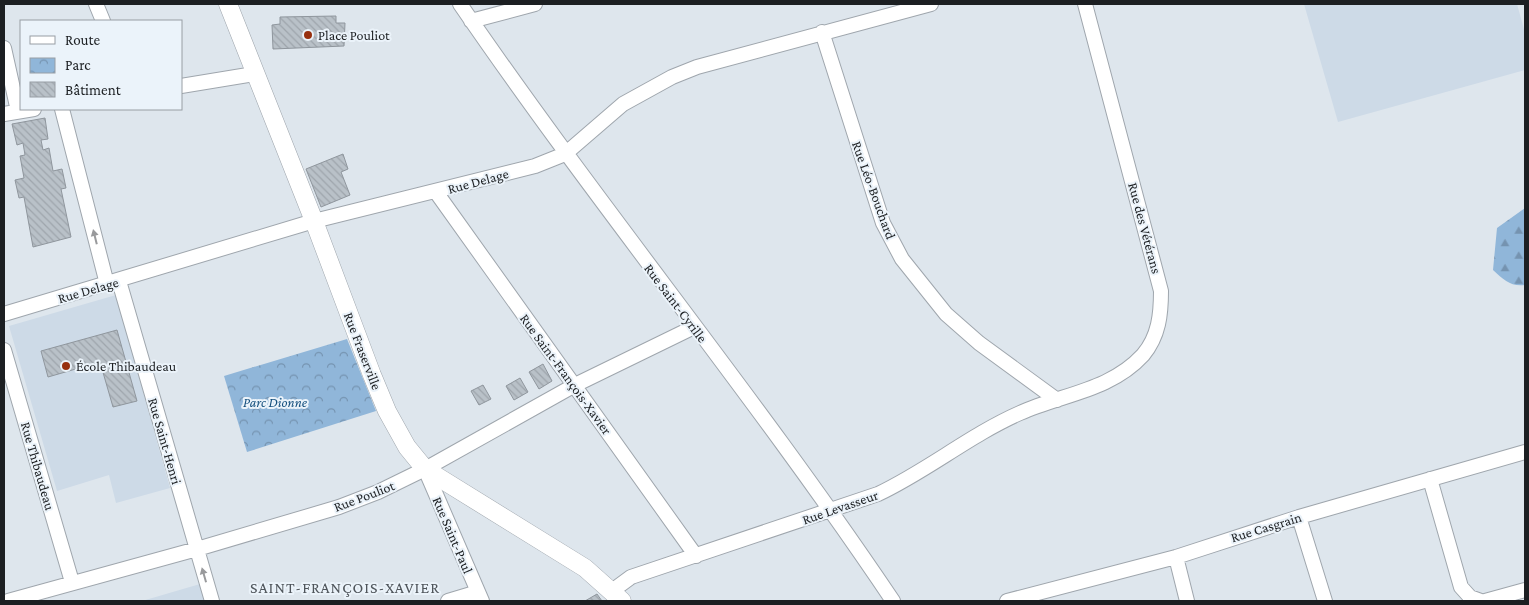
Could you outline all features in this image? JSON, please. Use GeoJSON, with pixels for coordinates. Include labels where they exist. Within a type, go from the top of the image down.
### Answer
{"type":"FeatureCollection","features":[{"type":"Feature","properties":{"kind":"main road","name":"Rue Fraserville"},"geometry":{"type":"LineString","coordinates":[[228,4],[387,411],[407,447],[425,469],[585,568],[617,596]]}},
{"type":"Feature","properties":{"kind":"street"},"geometry":{"type":"LineString","coordinates":[[96,4],[103,20]]}},
{"type":"Feature","properties":{"kind":"street","name":"Rue Saint-Cyrille"},"geometry":{"type":"LineString","coordinates":[[460,4],[565,154],[832,510],[893,601]]}},
{"type":"Feature","properties":{"kind":"street"},"geometry":{"type":"LineString","coordinates":[[471,21],[535,4]]}},
{"type":"Feature","properties":{"kind":"street","name":"Rue Delage"},"geometry":{"type":"LineString","coordinates":[[4,314],[314,222],[536,166],[565,154],[624,104],[697,67],[931,4]]}},
{"type":"Feature","properties":{"kind":"street","name":"Rue des Vétérans"},"geometry":{"type":"LineString","coordinates":[[1058,400],[1100,386],[1126,370],[1144,354],[1154,337],[1161,318],[1161,290],[1085,4]]}},
{"type":"Feature","properties":{"kind":"street","name":"Rue Léo-Bouchard"},"geometry":{"type":"LineString","coordinates":[[822,32],[883,223],[902,259],[946,314],[979,343],[1058,400]]}},
{"type":"Feature","properties":{"kind":"street"},"geometry":{"type":"LineString","coordinates":[[4,48],[18,111]]}},
{"type":"Feature","properties":{"kind":"street"},"geometry":{"type":"LineString","coordinates":[[182,86],[254,74]]}},
{"type":"Feature","properties":{"kind":"street"},"geometry":{"type":"LineString","coordinates":[[4,114],[26,110]]}},
{"type":"Feature","properties":{"kind":"street","name":"Rue Saint-Henri"},"geometry":{"type":"LineString","coordinates":[[62,110],[113,282],[212,601]]}},
{"type":"Feature","properties":{"kind":"street","name":"Rue Saint-François-Xavier"},"geometry":{"type":"LineString","coordinates":[[436,192],[696,556]]}},
{"type":"Feature","properties":{"kind":"street","name":"Rue Pouliot"},"geometry":{"type":"LineString","coordinates":[[8,601],[339,507],[378,492],[425,469],[575,385],[694,327]]}},
{"type":"Feature","properties":{"kind":"street","name":"Rue Thibaudeau"},"geometry":{"type":"LineString","coordinates":[[4,350],[72,582]]}},
{"type":"Feature","properties":{"kind":"street","name":"Rue Levasseur"},"geometry":{"type":"LineString","coordinates":[[617,596],[631,577],[878,494],[906,481],[982,433],[1020,413],[1058,400]]}},
{"type":"Feature","properties":{"kind":"street","name":"Rue Casgrain"},"geometry":{"type":"LineString","coordinates":[[1007,601],[1176,557],[1299,516],[1525,452]]}},
{"type":"Feature","properties":{"kind":"street","name":"Rue Saint-Paul"},"geometry":{"type":"LineString","coordinates":[[425,469],[480,596]]}},
{"type":"Feature","properties":{"kind":"street"},"geometry":{"type":"LineString","coordinates":[[1430,478],[1458,581],[1470,597],[1483,601],[1525,590]]}},
{"type":"Feature","properties":{"kind":"street"},"geometry":{"type":"LineString","coordinates":[[1299,516],[1325,601]]}},
{"type":"Feature","properties":{"kind":"street"},"geometry":{"type":"LineString","coordinates":[[1176,557],[1187,601]]}},
{"type":"Feature","properties":{"kind":"street"},"geometry":{"type":"LineString","coordinates":[[448,601],[480,596]]}},
{"type":"Feature","properties":{"kind":"shaded area"},"geometry":{"type":"Polygon","coordinates":[[[1304,4],[1517,4],[1525,33],[1525,70],[1338,122],[1304,4]]]}},
{"type":"Feature","properties":{"kind":"shaded area"},"geometry":{"type":"Polygon","coordinates":[[[116,295],[170,488],[116,503],[109,475],[57,491],[9,326],[116,295]]]}},
{"type":"Feature","properties":{"kind":"shaded area"},"geometry":{"type":"Polygon","coordinates":[[[200,584],[204,601],[142,601],[200,584]]]}},
{"type":"Feature","properties":{"kind":"green space"},"geometry":{"type":"Polygon","coordinates":[[[1525,208],[1525,285],[1516,285],[1508,282],[1493,270],[1497,228],[1525,208]]]}},
{"type":"Feature","properties":{"kind":"green space","name":"Parc Dionne"},"geometry":{"type":"Polygon","coordinates":[[[347,339],[376,411],[247,452],[224,376],[347,339]]]}},
{"type":"Feature","properties":{"kind":"building","name":"Place Pouliot"},"geometry":{"type":"Polygon","coordinates":[[[336,16],[336,23],[345,23],[344,46],[273,49],[272,25],[280,24],[280,17],[336,16]]]}},
{"type":"Feature","properties":{"kind":"building"},"geometry":{"type":"Polygon","coordinates":[[[45,118],[48,139],[41,140],[43,150],[49,148],[53,171],[62,169],[66,188],[61,189],[71,237],[33,247],[24,197],[19,198],[15,180],[24,178],[20,156],[25,155],[23,143],[17,145],[12,124],[45,118]]]}},
{"type":"Feature","properties":{"kind":"building"},"geometry":{"type":"Polygon","coordinates":[[[343,154],[348,169],[341,172],[350,195],[321,207],[306,169],[343,154]]]}},
{"type":"Feature","properties":{"kind":"building","name":"École Thibaudeau"},"geometry":{"type":"Polygon","coordinates":[[[117,330],[137,401],[113,407],[100,362],[48,377],[41,351],[117,330]]]}},
{"type":"Feature","properties":{"kind":"building"},"geometry":{"type":"Polygon","coordinates":[[[543,364],[552,381],[539,389],[529,372],[543,364]]]}},
{"type":"Feature","properties":{"kind":"building"},"geometry":{"type":"Polygon","coordinates":[[[520,378],[528,392],[514,400],[506,386],[520,378]]]}},
{"type":"Feature","properties":{"kind":"building"},"geometry":{"type":"Polygon","coordinates":[[[483,385],[491,399],[479,405],[471,391],[483,385]]]}},
{"type":"Feature","properties":{"kind":"building"},"geometry":{"type":"Polygon","coordinates":[[[597,594],[602,601],[585,601],[597,594]]]}},
{"type":"Feature","properties":{"kind":"place","name":"Place Pouliot"},"geometry":{"type":"Point","coordinates":[308,35]}},
{"type":"Feature","properties":{"kind":"place","name":"École Thibaudeau"},"geometry":{"type":"Point","coordinates":[66,366]}},
{"type":"Feature","properties":{"kind":"district","name":"SAINT-FRANÇOIS-XAVIER"},"geometry":{"type":"Point","coordinates":[345,587]}}]}
